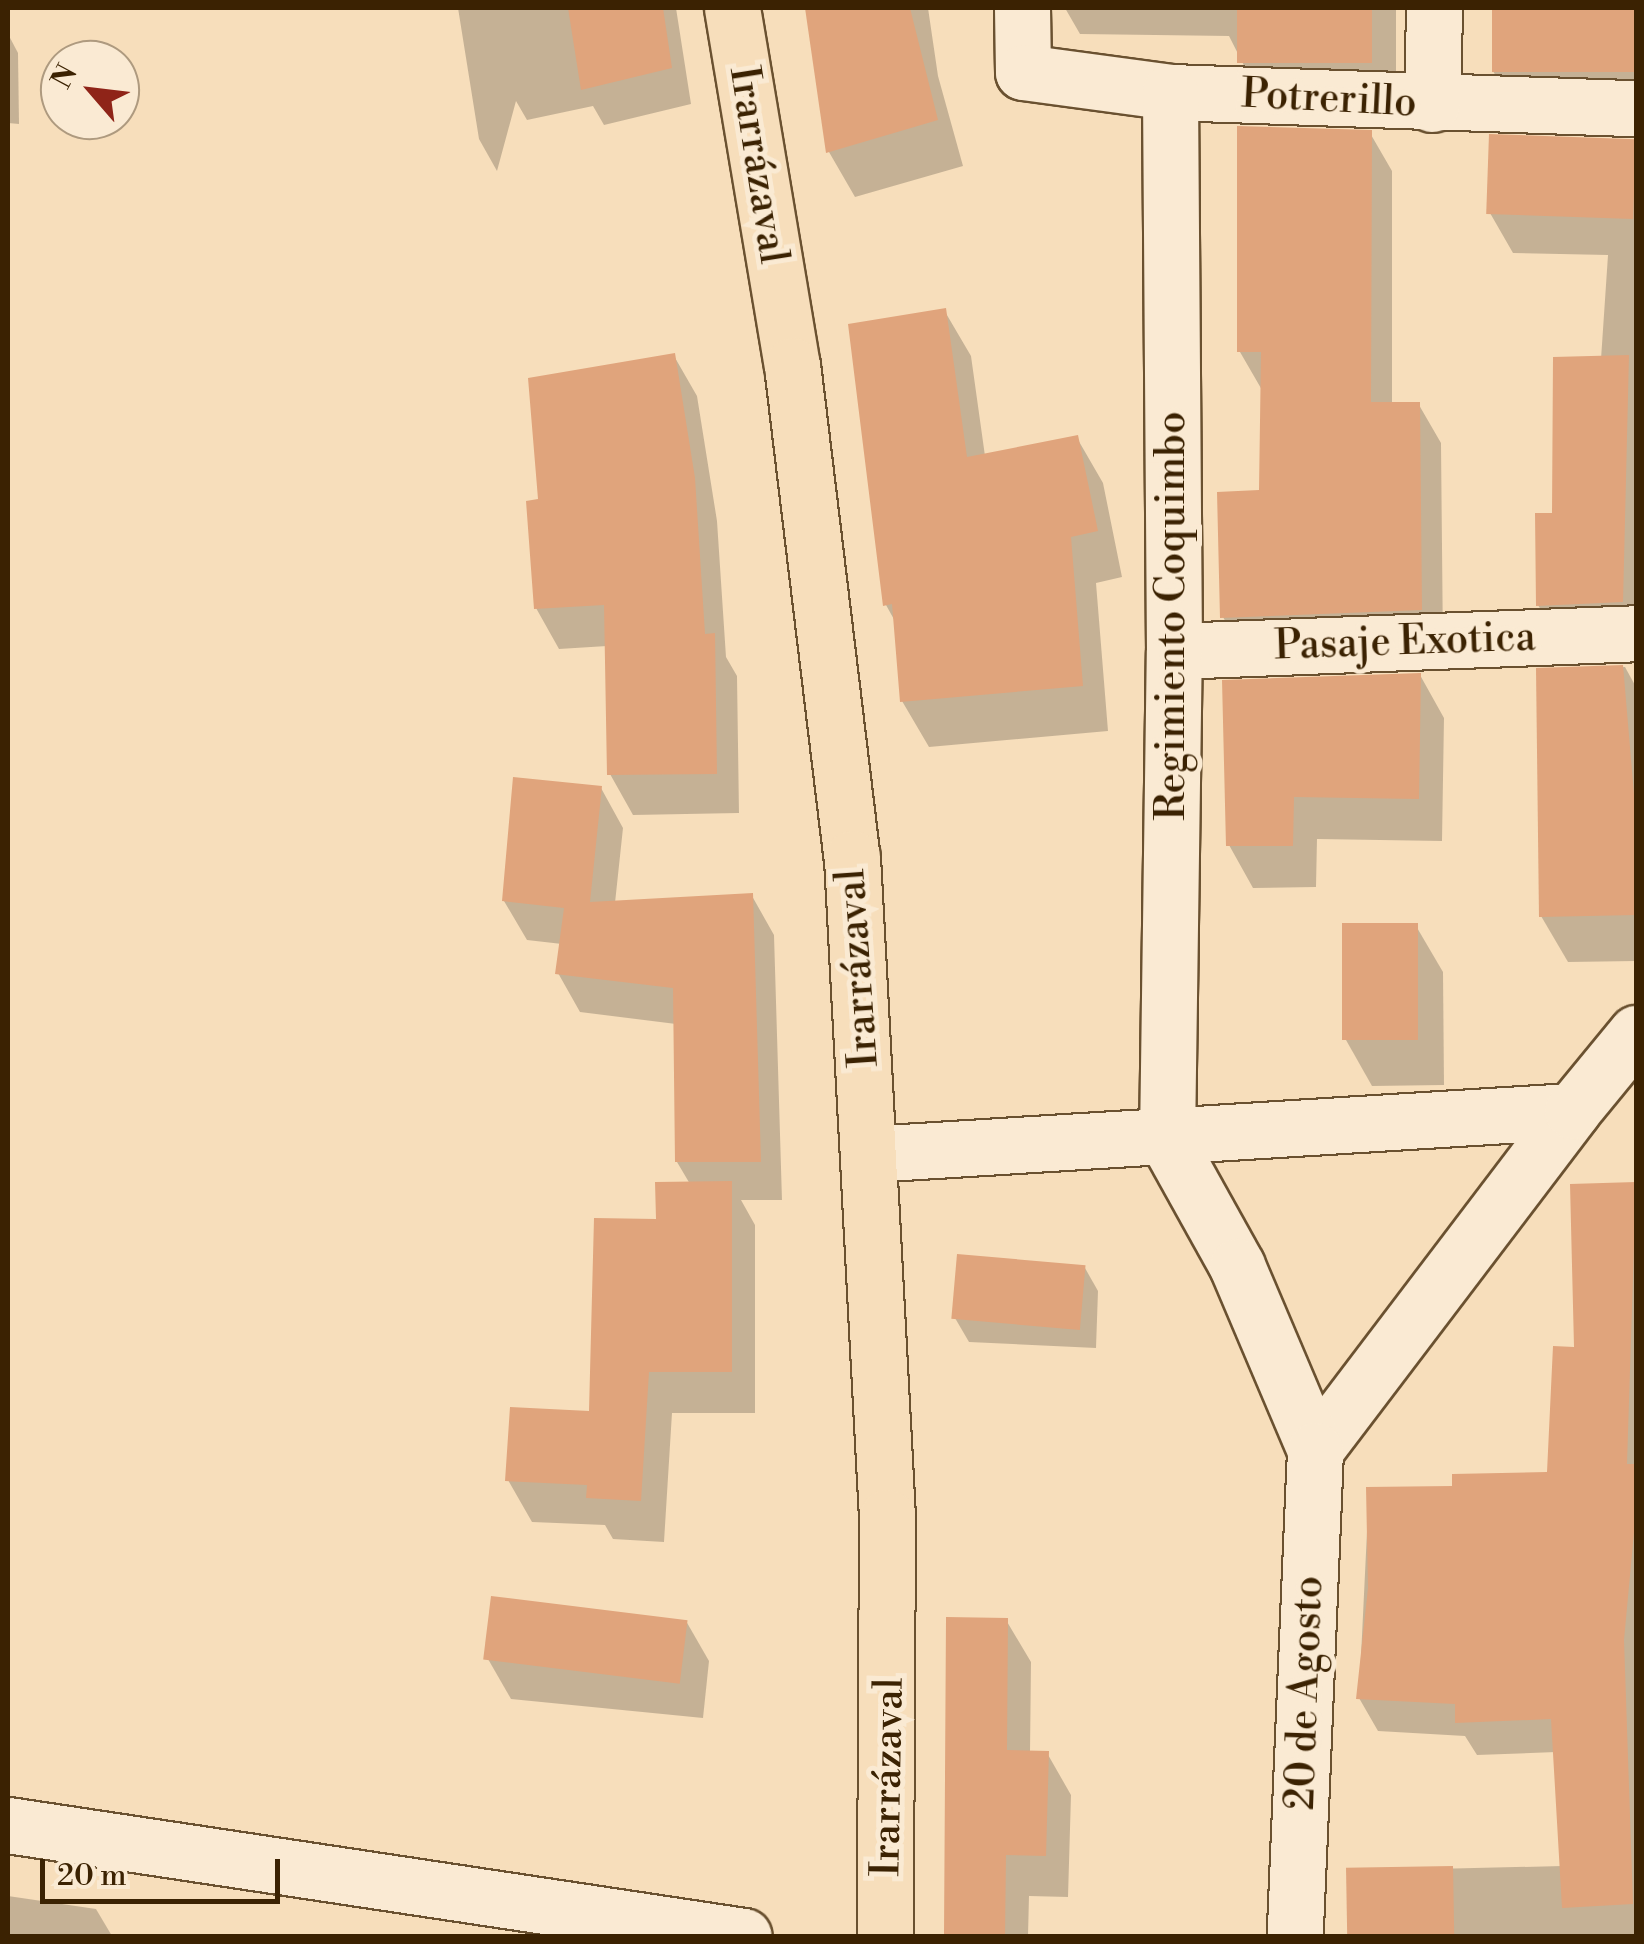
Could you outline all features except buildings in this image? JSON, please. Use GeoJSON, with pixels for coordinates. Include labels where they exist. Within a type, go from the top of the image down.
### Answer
{"type":"FeatureCollection","features":[{"type":"Feature","properties":{"kind":"main road","name":"Irarrázaval"},"geometry":{"type":"LineString","coordinates":[[732,8],[792,365],[852,858],[870,1154],[891,1716],[885,1936]]}},
{"type":"Feature","properties":{"kind":"street","name":"Potrerillo"},"geometry":{"type":"LineString","coordinates":[[1022,8],[1023,72],[1170,92],[1432,104],[1636,108]]}},
{"type":"Feature","properties":{"kind":"street"},"geometry":{"type":"LineString","coordinates":[[1432,104],[1434,8]]}},
{"type":"Feature","properties":{"kind":"street","name":"Regimiento Coquimbo"},"geometry":{"type":"LineString","coordinates":[[1167,1140],[1174,651],[1170,92]]}},
{"type":"Feature","properties":{"kind":"street","name":"Pasaje Exotica"},"geometry":{"type":"LineString","coordinates":[[1174,651],[1636,633]]}},
{"type":"Feature","properties":{"kind":"street"},"geometry":{"type":"LineString","coordinates":[[1316,1450],[1572,1111],[1636,1033]]}},
{"type":"Feature","properties":{"kind":"street"},"geometry":{"type":"LineString","coordinates":[[870,1154],[1167,1140],[1572,1111]]}},
{"type":"Feature","properties":{"kind":"street","name":"20 de Agosto"},"geometry":{"type":"LineString","coordinates":[[1167,1140],[1237,1266],[1316,1450],[1295,1936]]}},
{"type":"Feature","properties":{"kind":"street"},"geometry":{"type":"LineString","coordinates":[[8,1825],[744,1936]]}}]}
